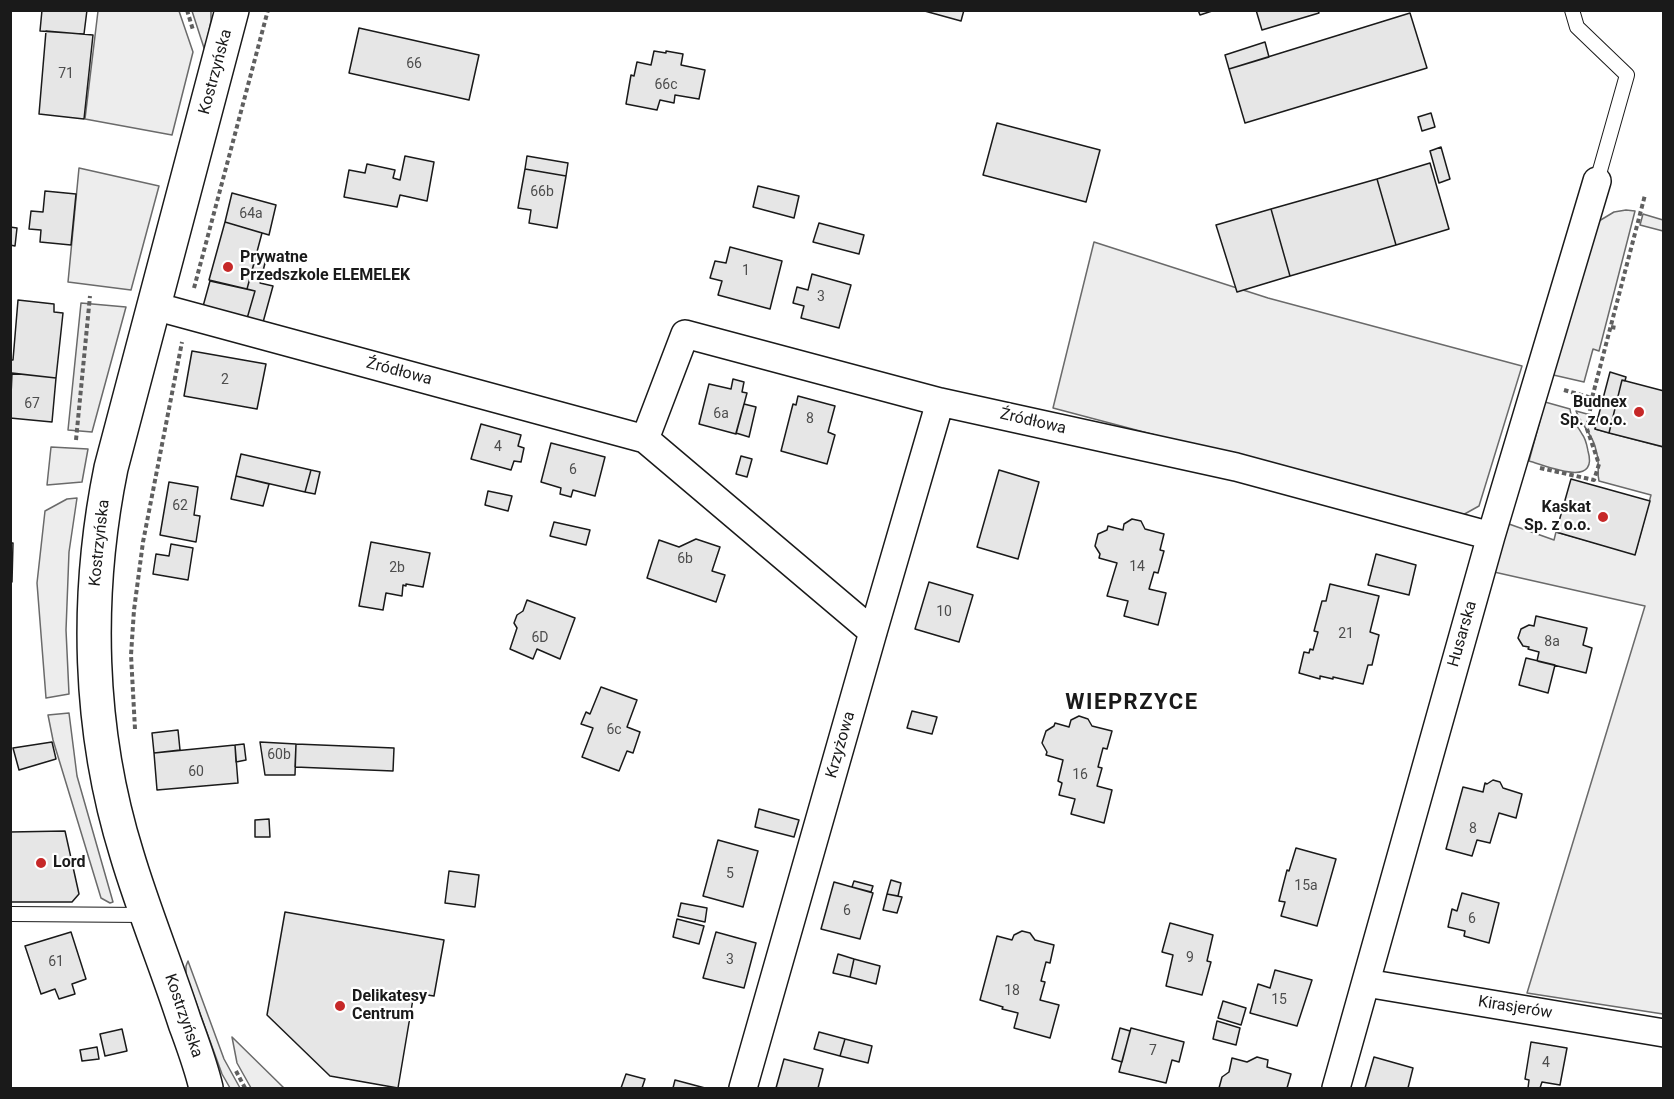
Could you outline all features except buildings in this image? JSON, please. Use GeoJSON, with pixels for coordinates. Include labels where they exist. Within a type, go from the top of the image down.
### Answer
{"type":"FeatureCollection","features":[{"type":"Feature","properties":{"kind":"main road","name":"Kostrzyńska"},"geometry":{"type":"LineString","coordinates":[[213,1080],[148,915],[127,855],[110,790],[100,732],[94,667],[94,596],[106,492],[232,10]]}},
{"type":"Feature","properties":{"kind":"street","name":"Husarska"},"geometry":{"type":"LineString","coordinates":[[1336,1089],[1491,536],[1597,181]]}},
{"type":"Feature","properties":{"kind":"street","name":"Źródłowa"},"geometry":{"type":"LineString","coordinates":[[154,306],[645,439],[873,632]]}},
{"type":"Feature","properties":{"kind":"street","name":"Źródłowa"},"geometry":{"type":"LineString","coordinates":[[645,439],[685,334],[940,402],[1236,468],[1491,536]]}},
{"type":"Feature","properties":{"kind":"street","name":"Krzyżowa"},"geometry":{"type":"LineString","coordinates":[[743,1089],[940,402]]}},
{"type":"Feature","properties":{"kind":"street","name":"Kirasjerów"},"geometry":{"type":"LineString","coordinates":[[1366,983],[1664,1033]]}},
{"type":"Feature","properties":{"kind":"lane"},"geometry":{"type":"LineString","coordinates":[[1572,10],[1577,27],[1627,75],[1597,181]]}},
{"type":"Feature","properties":{"kind":"lane"},"geometry":{"type":"LineString","coordinates":[[10,914],[148,915]]}},
{"type":"Feature","properties":{"kind":"path"},"geometry":{"type":"LineString","coordinates":[[135,740],[131,655],[143,542],[187,315],[268,10]]}},
{"type":"Feature","properties":{"kind":"path"},"geometry":{"type":"LineString","coordinates":[[1513,462],[1594,480],[1599,464],[1587,429],[1592,398],[1645,195]]}},
{"type":"Feature","properties":{"kind":"path"},"geometry":{"type":"LineString","coordinates":[[76,440],[90,296]]}},
{"type":"Feature","properties":{"kind":"path"},"geometry":{"type":"LineString","coordinates":[[1611,327],[1617,328]]}},
{"type":"Feature","properties":{"kind":"path"},"geometry":{"type":"LineString","coordinates":[[1571,392],[1592,398]]}},
{"type":"Feature","properties":{"kind":"path"},"geometry":{"type":"LineString","coordinates":[[213,1080],[245,1089]]}},
{"type":"Feature","properties":{"kind":"shaded area"},"geometry":{"type":"Polygon","coordinates":[[[98,11],[179,11],[193,52],[172,135],[85,119],[98,11]]]}},
{"type":"Feature","properties":{"kind":"shaded area"},"geometry":{"type":"Polygon","coordinates":[[[192,11],[211,11],[205,51],[192,11]]]}},
{"type":"Feature","properties":{"kind":"shaded area"},"geometry":{"type":"Polygon","coordinates":[[[79,168],[159,186],[131,290],[68,282],[79,168]]]}},
{"type":"Feature","properties":{"kind":"shaded area"},"geometry":{"type":"Polygon","coordinates":[[[1635,211],[1599,351],[1593,349],[1584,382],[1549,374],[1599,221],[1614,212],[1635,211]]]}},
{"type":"Feature","properties":{"kind":"shaded area"},"geometry":{"type":"Polygon","coordinates":[[[1643,214],[1663,220],[1663,231],[1640,225],[1643,214]]]}},
{"type":"Feature","properties":{"kind":"shaded area"},"geometry":{"type":"Polygon","coordinates":[[[1094,242],[1268,298],[1522,366],[1479,506],[1461,516],[1053,408],[1094,242]]]}},
{"type":"Feature","properties":{"kind":"shaded area"},"geometry":{"type":"Polygon","coordinates":[[[81,303],[126,307],[92,432],[68,430],[81,303]]]}},
{"type":"Feature","properties":{"kind":"shaded area"},"geometry":{"type":"Polygon","coordinates":[[[1545,402],[1570,409],[1586,442],[1589,463],[1586,469],[1569,472],[1529,461],[1545,402]]]}},
{"type":"Feature","properties":{"kind":"shaded area"},"geometry":{"type":"Polygon","coordinates":[[[1576,411],[1598,417],[1595,429],[1663,447],[1663,1014],[1527,993],[1645,606],[1494,572],[1509,524],[1554,540],[1556,532],[1635,554],[1651,495],[1599,481],[1595,446],[1576,411]]]}},
{"type":"Feature","properties":{"kind":"shaded area"},"geometry":{"type":"Polygon","coordinates":[[[51,447],[88,449],[82,482],[47,485],[51,447]]]}},
{"type":"Feature","properties":{"kind":"shaded area"},"geometry":{"type":"Polygon","coordinates":[[[77,498],[69,552],[66,630],[69,694],[46,698],[37,583],[45,511],[67,499],[77,498]]]}},
{"type":"Feature","properties":{"kind":"shaded area"},"geometry":{"type":"Polygon","coordinates":[[[69,713],[77,776],[113,902],[110,903],[101,898],[53,740],[48,715],[69,713]]]}},
{"type":"Feature","properties":{"kind":"shaded area"},"geometry":{"type":"Polygon","coordinates":[[[188,961],[224,1059],[240,1088],[230,1088],[222,1074],[186,975],[188,961]]]}},
{"type":"Feature","properties":{"kind":"shaded area"},"geometry":{"type":"Polygon","coordinates":[[[232,1037],[284,1088],[251,1088],[237,1063],[232,1037]]]}},
{"type":"Feature","properties":{"kind":"place","name":"Prywatne Przedszkole ELEMELEK"},"geometry":{"type":"Point","coordinates":[228,267]}},
{"type":"Feature","properties":{"kind":"place","name":"Budnex Sp. z o.o."},"geometry":{"type":"Point","coordinates":[1639,412]}},
{"type":"Feature","properties":{"kind":"place","name":"Kaskat Sp. z o.o."},"geometry":{"type":"Point","coordinates":[1603,517]}},
{"type":"Feature","properties":{"kind":"place","name":"Lord"},"geometry":{"type":"Point","coordinates":[41,863]}},
{"type":"Feature","properties":{"kind":"place","name":"Delikatesy Centrum"},"geometry":{"type":"Point","coordinates":[340,1006]}},
{"type":"Feature","properties":{"kind":"district","name":"WIEPRZYCE"},"geometry":{"type":"Point","coordinates":[1132,703]}}]}
